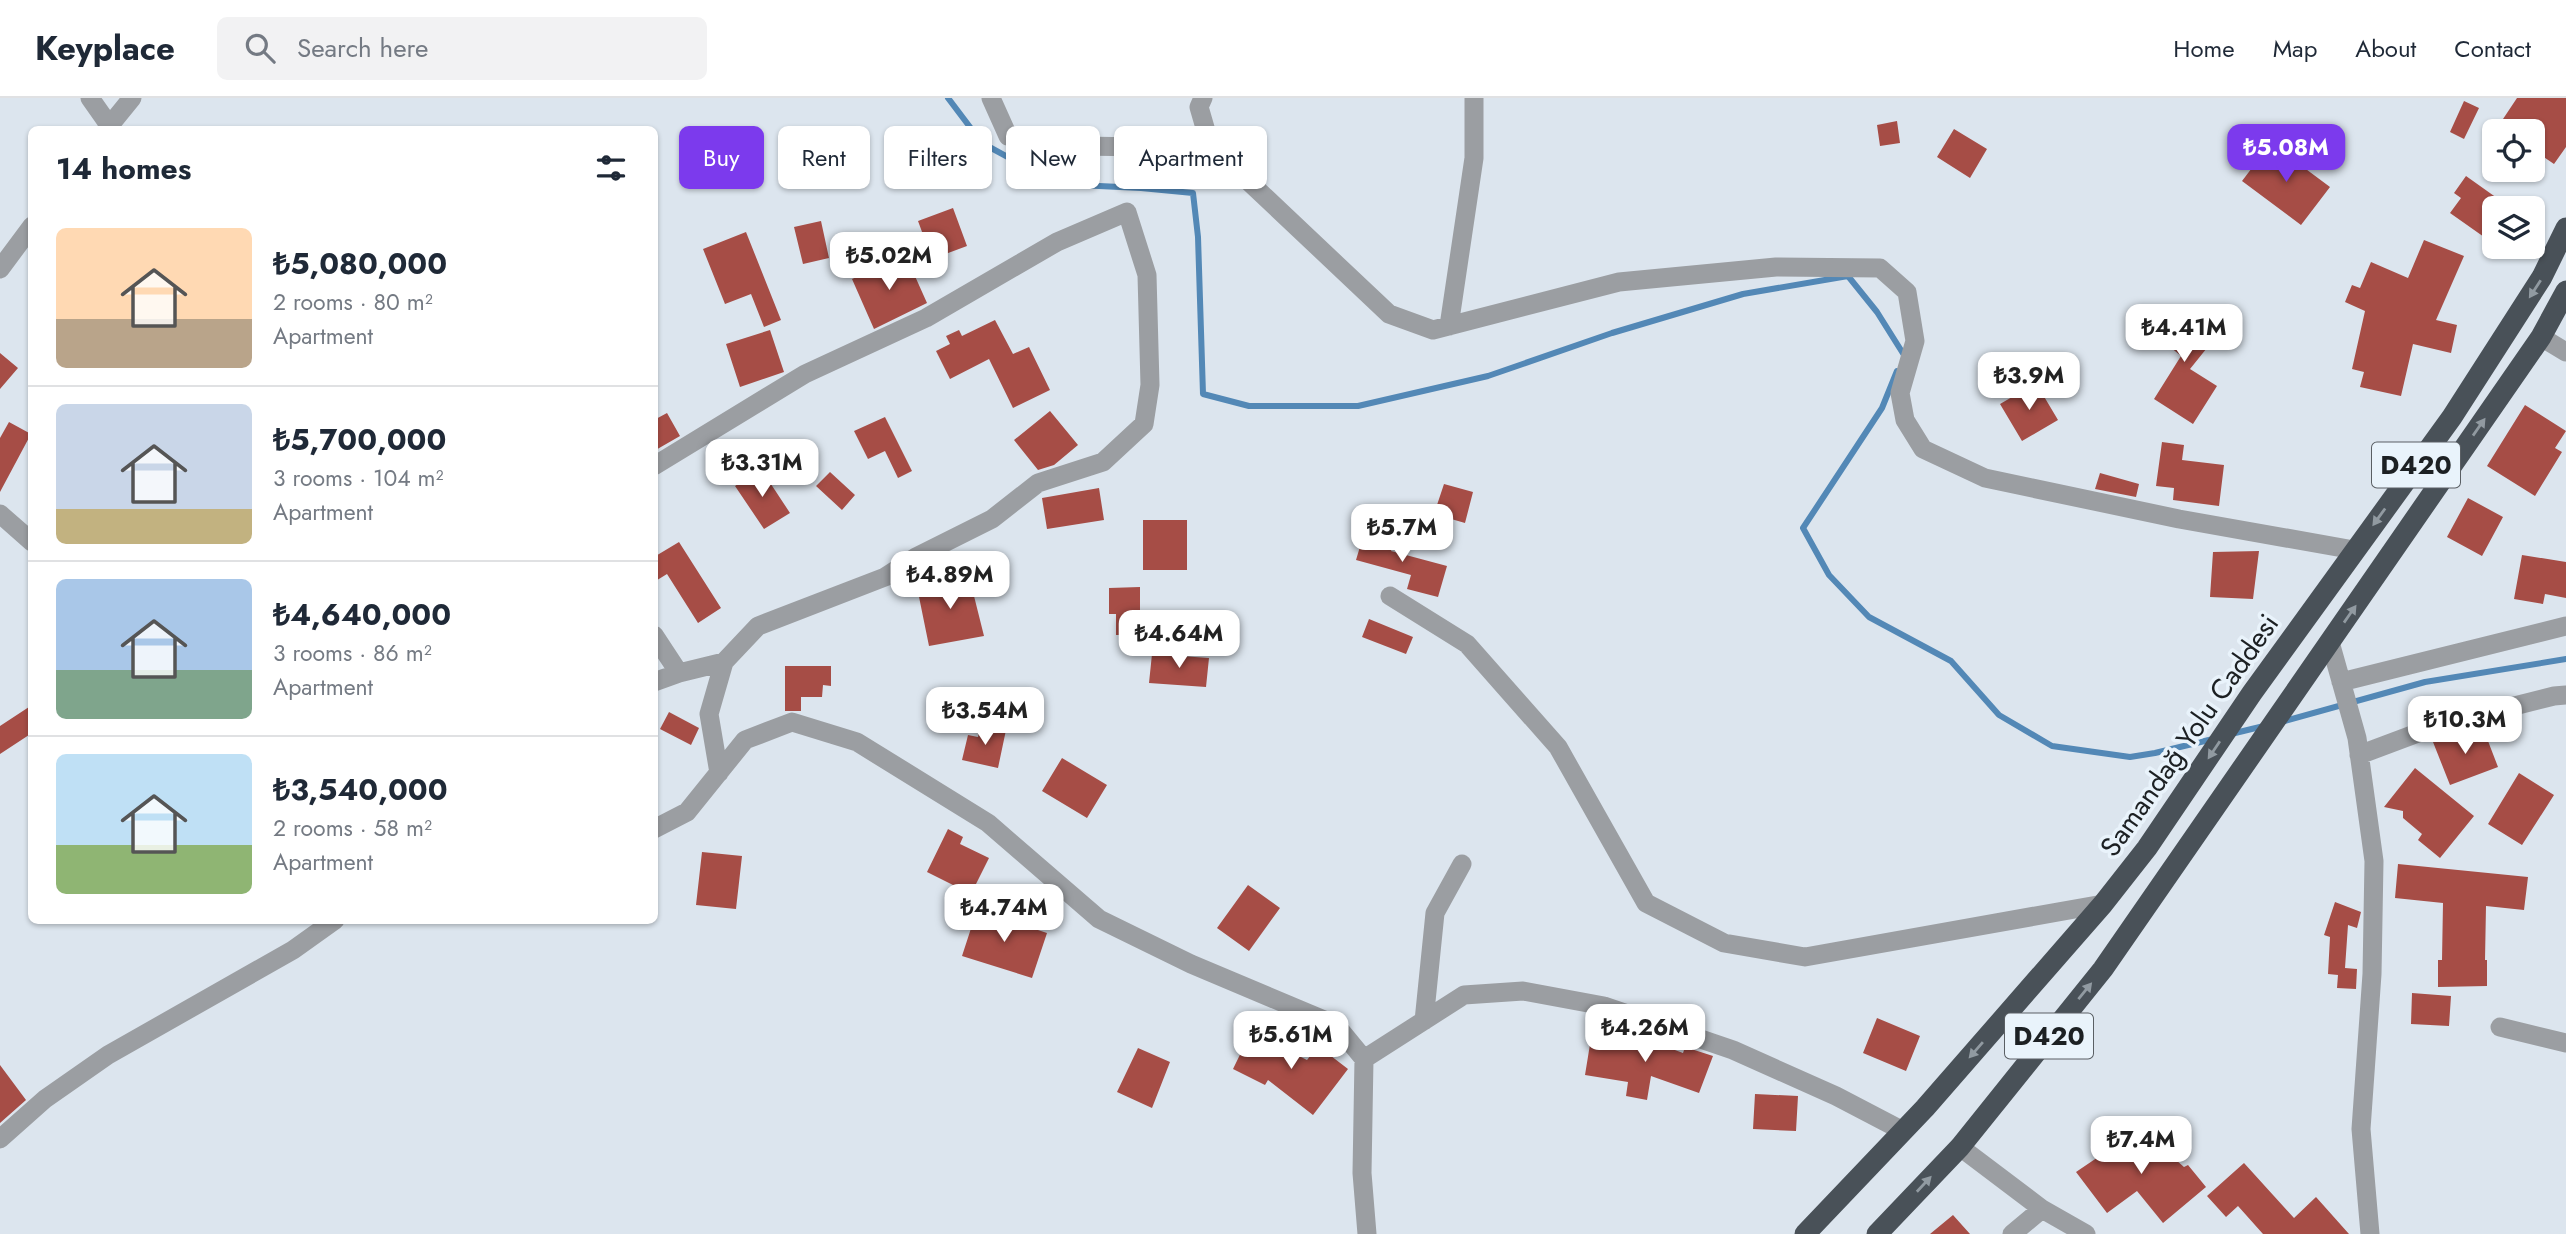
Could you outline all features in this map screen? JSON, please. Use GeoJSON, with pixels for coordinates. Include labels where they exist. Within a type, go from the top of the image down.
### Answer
{"type":"FeatureCollection","features":[{"type":"Feature","properties":{"kind":"highway","name":"Samandağ Yolu Caddesi"},"geometry":{"type":"LineString","coordinates":[[1805,1234],[1903,1131],[2103,904],[2147,848],[2252,693],[2452,417],[2542,277],[2566,228]]}},
{"type":"Feature","properties":{"kind":"highway","name":"D420"},"geometry":{"type":"LineString","coordinates":[[1877,1234],[1959,1147],[2103,969],[2541,337],[2566,291]]}},
{"type":"Feature","properties":{"kind":"street"},"geometry":{"type":"LineString","coordinates":[[90,98],[106,126]]}},
{"type":"Feature","properties":{"kind":"street"},"geometry":{"type":"LineString","coordinates":[[108,126],[132,98]]}},
{"type":"Feature","properties":{"kind":"street"},"geometry":{"type":"LineString","coordinates":[[991,98],[1009,136],[1077,146],[1114,147]]}},
{"type":"Feature","properties":{"kind":"street"},"geometry":{"type":"LineString","coordinates":[[1203,98],[1199,107],[1205,126]]}},
{"type":"Feature","properties":{"kind":"street"},"geometry":{"type":"LineString","coordinates":[[1449,326],[1474,158],[1474,98]]}},
{"type":"Feature","properties":{"kind":"street"},"geometry":{"type":"LineString","coordinates":[[1257,189],[1389,314],[1433,331],[1619,282],[1776,267],[1881,268],[1907,292],[1915,341],[1900,393],[1906,420],[1923,449],[1985,478],[2179,519],[2354,550]]}},
{"type":"Feature","properties":{"kind":"street"},"geometry":{"type":"LineString","coordinates":[[658,464],[805,374],[926,318],[1057,242],[1127,212],[1147,275],[1150,386],[1144,424],[1103,462],[1038,483],[992,519],[916,557],[885,577],[758,626],[724,662],[709,714],[719,773]]}},
{"type":"Feature","properties":{"kind":"street"},"geometry":{"type":"LineString","coordinates":[[0,269],[28,231]]}},
{"type":"Feature","properties":{"kind":"street"},"geometry":{"type":"LineString","coordinates":[[2541,337],[2566,352]]}},
{"type":"Feature","properties":{"kind":"street"},"geometry":{"type":"LineString","coordinates":[[0,514],[28,538]]}},
{"type":"Feature","properties":{"kind":"street"},"geometry":{"type":"LineString","coordinates":[[1390,596],[1467,644],[1558,747],[1646,903],[1724,943],[1805,957],[2103,904]]}},
{"type":"Feature","properties":{"kind":"street"},"geometry":{"type":"LineString","coordinates":[[2343,687],[2566,626]]}},
{"type":"Feature","properties":{"kind":"street"},"geometry":{"type":"LineString","coordinates":[[658,641],[679,673]]}},
{"type":"Feature","properties":{"kind":"street"},"geometry":{"type":"LineString","coordinates":[[2330,642],[2353,724],[2374,861],[2372,974],[2361,1129],[2370,1234]]}},
{"type":"Feature","properties":{"kind":"street"},"geometry":{"type":"LineString","coordinates":[[658,681],[724,662]]}},
{"type":"Feature","properties":{"kind":"street"},"geometry":{"type":"LineString","coordinates":[[2359,755],[2438,725],[2566,695]]}},
{"type":"Feature","properties":{"kind":"street"},"geometry":{"type":"LineString","coordinates":[[658,827],[687,812],[745,740],[792,722],[857,742],[988,823],[1099,919],[1191,964],[1336,1025],[1364,1059],[1362,1173],[1367,1234]]}},
{"type":"Feature","properties":{"kind":"street"},"geometry":{"type":"LineString","coordinates":[[1424,1021],[1435,913],[1462,864]]}},
{"type":"Feature","properties":{"kind":"street"},"geometry":{"type":"LineString","coordinates":[[0,1139],[45,1099],[108,1055],[292,950],[329,924]]}},
{"type":"Feature","properties":{"kind":"street"},"geometry":{"type":"LineString","coordinates":[[1364,1059],[1464,995],[1522,991],[1604,1006],[1733,1050],[1836,1096],[1903,1131]]}},
{"type":"Feature","properties":{"kind":"street"},"geometry":{"type":"LineString","coordinates":[[2500,1027],[2566,1043]]}},
{"type":"Feature","properties":{"kind":"street"},"geometry":{"type":"LineString","coordinates":[[1959,1147],[2042,1209],[2086,1234]]}},
{"type":"Feature","properties":{"kind":"street"},"geometry":{"type":"LineString","coordinates":[[2012,1234],[2042,1209]]}},
{"type":"Feature","properties":{"kind":"building"},"geometry":{"type":"Polygon","coordinates":[[[2517,98],[2566,98],[2566,147],[2554,164],[2545,158],[2545,119],[2503,119],[2517,98]]]}},
{"type":"Feature","properties":{"kind":"building"},"geometry":{"type":"Polygon","coordinates":[[[2464,101],[2479,108],[2464,139],[2450,132],[2464,101]]]}},
{"type":"Feature","properties":{"kind":"building"},"geometry":{"type":"Polygon","coordinates":[[[1897,121],[1900,143],[1880,146],[1877,125],[1897,121]]]}},
{"type":"Feature","properties":{"kind":"building"},"geometry":{"type":"Polygon","coordinates":[[[1954,129],[1987,149],[1970,178],[1937,157],[1954,129]]]}},
{"type":"Feature","properties":{"kind":"building"},"geometry":{"type":"Polygon","coordinates":[[[2271,143],[2330,187],[2301,225],[2242,181],[2271,143]]]}},
{"type":"Feature","properties":{"kind":"building"},"geometry":{"type":"Polygon","coordinates":[[[2466,176],[2494,196],[2482,196],[2482,236],[2450,213],[2461,198],[2454,193],[2466,176]]]}},
{"type":"Feature","properties":{"kind":"building"},"geometry":{"type":"Polygon","coordinates":[[[953,208],[967,246],[932,259],[918,221],[953,208]]]}},
{"type":"Feature","properties":{"kind":"building"},"geometry":{"type":"Polygon","coordinates":[[[821,221],[829,258],[803,264],[794,227],[821,221]]]}},
{"type":"Feature","properties":{"kind":"building"},"geometry":{"type":"Polygon","coordinates":[[[746,232],[781,320],[764,327],[751,294],[725,304],[703,249],[746,232]]]}},
{"type":"Feature","properties":{"kind":"building"},"geometry":{"type":"Polygon","coordinates":[[[2424,240],[2464,256],[2436,320],[2457,325],[2451,353],[2413,344],[2401,396],[2360,387],[2364,372],[2352,369],[2365,311],[2345,302],[2352,285],[2360,288],[2371,262],[2408,278],[2424,240]]]}},
{"type":"Feature","properties":{"kind":"building"},"geometry":{"type":"Polygon","coordinates":[[[906,256],[927,303],[874,329],[852,279],[906,256]]]}},
{"type":"Feature","properties":{"kind":"building"},"geometry":{"type":"Polygon","coordinates":[[[2160,307],[2187,329],[2198,316],[2219,333],[2190,369],[2217,386],[2193,424],[2154,399],[2181,356],[2145,326],[2160,307]]]}},
{"type":"Feature","properties":{"kind":"building"},"geometry":{"type":"Polygon","coordinates":[[[995,320],[1013,354],[1029,347],[1050,390],[1013,408],[989,359],[950,379],[936,351],[950,344],[946,336],[959,330],[962,336],[995,320]]]}},
{"type":"Feature","properties":{"kind":"building"},"geometry":{"type":"Polygon","coordinates":[[[770,330],[784,372],[740,387],[726,344],[770,330]]]}},
{"type":"Feature","properties":{"kind":"building"},"geometry":{"type":"Polygon","coordinates":[[[0,353],[18,368],[0,389],[0,353]]]}},
{"type":"Feature","properties":{"kind":"building"},"geometry":{"type":"Polygon","coordinates":[[[2036,383],[2058,420],[2022,441],[2000,404],[2036,383]]]}},
{"type":"Feature","properties":{"kind":"building"},"geometry":{"type":"Polygon","coordinates":[[[2525,405],[2566,431],[2555,448],[2562,452],[2535,496],[2487,466],[2525,405]]]}},
{"type":"Feature","properties":{"kind":"building"},"geometry":{"type":"Polygon","coordinates":[[[1050,411],[1078,445],[1054,465],[1038,470],[1014,440],[1050,411]]]}},
{"type":"Feature","properties":{"kind":"building"},"geometry":{"type":"Polygon","coordinates":[[[667,413],[680,436],[658,449],[658,418],[667,413]]]}},
{"type":"Feature","properties":{"kind":"building"},"geometry":{"type":"Polygon","coordinates":[[[885,417],[912,471],[898,478],[885,451],[868,459],[854,431],[885,417]]]}},
{"type":"Feature","properties":{"kind":"building"},"geometry":{"type":"Polygon","coordinates":[[[9,422],[28,432],[28,440],[0,492],[0,438],[9,422]]]}},
{"type":"Feature","properties":{"kind":"building"},"geometry":{"type":"Polygon","coordinates":[[[2162,442],[2184,445],[2182,460],[2224,465],[2219,506],[2173,500],[2174,488],[2156,486],[2162,442]]]}},
{"type":"Feature","properties":{"kind":"building"},"geometry":{"type":"Polygon","coordinates":[[[761,469],[790,513],[764,529],[735,486],[761,469]]]}},
{"type":"Feature","properties":{"kind":"building"},"geometry":{"type":"Polygon","coordinates":[[[830,472],[855,495],[842,510],[816,486],[830,472]]]}},
{"type":"Feature","properties":{"kind":"building"},"geometry":{"type":"Polygon","coordinates":[[[2100,473],[2139,484],[2136,497],[2095,489],[2100,473]]]}},
{"type":"Feature","properties":{"kind":"building"},"geometry":{"type":"Polygon","coordinates":[[[1444,484],[1473,492],[1465,523],[1434,514],[1444,484]]]}},
{"type":"Feature","properties":{"kind":"building"},"geometry":{"type":"Polygon","coordinates":[[[1099,488],[1104,520],[1047,529],[1042,498],[1099,488]]]}},
{"type":"Feature","properties":{"kind":"building"},"geometry":{"type":"Polygon","coordinates":[[[2468,498],[2503,517],[2482,556],[2447,537],[2468,498]]]}},
{"type":"Feature","properties":{"kind":"building"},"geometry":{"type":"Polygon","coordinates":[[[1143,520],[1187,520],[1187,570],[1143,570],[1143,520]]]}},
{"type":"Feature","properties":{"kind":"building"},"geometry":{"type":"Polygon","coordinates":[[[1365,530],[1395,538],[1391,551],[1447,566],[1438,597],[1407,589],[1411,575],[1356,560],[1365,530]]]}},
{"type":"Feature","properties":{"kind":"building"},"geometry":{"type":"Polygon","coordinates":[[[679,542],[721,608],[698,623],[667,574],[658,580],[658,555],[679,542]]]}},
{"type":"Feature","properties":{"kind":"building"},"geometry":{"type":"Polygon","coordinates":[[[2259,551],[2253,599],[2210,597],[2213,552],[2259,551]]]}},
{"type":"Feature","properties":{"kind":"building"},"geometry":{"type":"Polygon","coordinates":[[[2522,555],[2566,562],[2566,598],[2545,594],[2543,604],[2514,599],[2522,555]]]}},
{"type":"Feature","properties":{"kind":"building"},"geometry":{"type":"Polygon","coordinates":[[[969,576],[984,636],[929,646],[917,587],[969,576]]]}},
{"type":"Feature","properties":{"kind":"building"},"geometry":{"type":"Polygon","coordinates":[[[1140,587],[1140,635],[1116,635],[1116,614],[1109,614],[1109,588],[1140,587]]]}},
{"type":"Feature","properties":{"kind":"building"},"geometry":{"type":"Polygon","coordinates":[[[1369,619],[1413,637],[1406,654],[1362,637],[1369,619]]]}},
{"type":"Feature","properties":{"kind":"building"},"geometry":{"type":"Polygon","coordinates":[[[1152,654],[1209,658],[1206,687],[1149,683],[1152,654]]]}},
{"type":"Feature","properties":{"kind":"building"},"geometry":{"type":"Polygon","coordinates":[[[785,666],[831,666],[831,686],[823,685],[822,697],[801,697],[801,711],[785,711],[785,666]]]}},
{"type":"Feature","properties":{"kind":"building"},"geometry":{"type":"Polygon","coordinates":[[[28,708],[28,736],[0,754],[0,726],[28,708]]]}},
{"type":"Feature","properties":{"kind":"building"},"geometry":{"type":"Polygon","coordinates":[[[669,712],[699,728],[691,745],[660,729],[669,712]]]}},
{"type":"Feature","properties":{"kind":"building"},"geometry":{"type":"Polygon","coordinates":[[[981,724],[1006,730],[998,768],[962,760],[968,735],[978,737],[981,724]]]}},
{"type":"Feature","properties":{"kind":"building"},"geometry":{"type":"Polygon","coordinates":[[[2483,728],[2498,767],[2450,785],[2433,742],[2457,733],[2458,737],[2483,728]]]}},
{"type":"Feature","properties":{"kind":"building"},"geometry":{"type":"Polygon","coordinates":[[[1062,758],[1107,785],[1087,818],[1042,791],[1062,758]]]}},
{"type":"Feature","properties":{"kind":"building"},"geometry":{"type":"Polygon","coordinates":[[[2415,768],[2474,816],[2440,858],[2418,840],[2422,834],[2403,818],[2403,811],[2384,807],[2415,768]]]}},
{"type":"Feature","properties":{"kind":"building"},"geometry":{"type":"Polygon","coordinates":[[[2519,773],[2554,795],[2522,845],[2488,824],[2519,773]]]}},
{"type":"Feature","properties":{"kind":"building"},"geometry":{"type":"Polygon","coordinates":[[[948,829],[963,837],[960,844],[989,858],[971,894],[927,872],[948,829]]]}},
{"type":"Feature","properties":{"kind":"building"},"geometry":{"type":"Polygon","coordinates":[[[702,852],[742,856],[736,909],[696,905],[702,852]]]}},
{"type":"Feature","properties":{"kind":"building"},"geometry":{"type":"Polygon","coordinates":[[[2398,864],[2528,877],[2524,910],[2486,906],[2487,986],[2438,987],[2438,960],[2442,960],[2443,903],[2395,898],[2398,864]]]}},
{"type":"Feature","properties":{"kind":"building"},"geometry":{"type":"Polygon","coordinates":[[[1248,885],[1280,908],[1249,951],[1217,928],[1248,885]]]}},
{"type":"Feature","properties":{"kind":"building"},"geometry":{"type":"Polygon","coordinates":[[[2335,902],[2361,912],[2357,928],[2348,925],[2345,968],[2357,969],[2356,989],[2337,988],[2338,975],[2328,974],[2330,937],[2324,935],[2335,902]]]}},
{"type":"Feature","properties":{"kind":"building"},"geometry":{"type":"Polygon","coordinates":[[[977,910],[1047,933],[1032,978],[962,956],[977,910]]]}},
{"type":"Feature","properties":{"kind":"building"},"geometry":{"type":"Polygon","coordinates":[[[2412,993],[2451,996],[2449,1026],[2411,1024],[2412,993]]]}},
{"type":"Feature","properties":{"kind":"building"},"geometry":{"type":"Polygon","coordinates":[[[1877,1018],[1920,1036],[1906,1071],[1863,1053],[1877,1018]]]}},
{"type":"Feature","properties":{"kind":"building"},"geometry":{"type":"Polygon","coordinates":[[[1251,1032],[1307,1060],[1318,1046],[1348,1069],[1313,1115],[1268,1080],[1265,1085],[1233,1069],[1251,1032]]]}},
{"type":"Feature","properties":{"kind":"building"},"geometry":{"type":"Polygon","coordinates":[[[1592,1032],[1656,1043],[1683,1053],[1685,1047],[1713,1056],[1699,1093],[1651,1076],[1647,1100],[1626,1096],[1628,1082],[1585,1075],[1592,1032]]]}},
{"type":"Feature","properties":{"kind":"building"},"geometry":{"type":"Polygon","coordinates":[[[1138,1048],[1170,1062],[1152,1108],[1117,1092],[1138,1048]]]}},
{"type":"Feature","properties":{"kind":"building"},"geometry":{"type":"Polygon","coordinates":[[[0,1065],[26,1100],[0,1123],[0,1065]]]}},
{"type":"Feature","properties":{"kind":"building"},"geometry":{"type":"Polygon","coordinates":[[[1755,1094],[1798,1096],[1796,1131],[1753,1129],[1755,1094]]]}},
{"type":"Feature","properties":{"kind":"building"},"geometry":{"type":"Polygon","coordinates":[[[2137,1126],[2184,1167],[2188,1165],[2206,1187],[2163,1223],[2137,1191],[2107,1213],[2076,1172],[2137,1126]]]}},
{"type":"Feature","properties":{"kind":"building"},"geometry":{"type":"Polygon","coordinates":[[[2244,1163],[2294,1218],[2316,1197],[2349,1234],[2263,1234],[2238,1206],[2226,1217],[2207,1196],[2244,1163]]]}},
{"type":"Feature","properties":{"kind":"building"},"geometry":{"type":"Polygon","coordinates":[[[1953,1215],[1970,1234],[1930,1234],[1953,1215]]]}},
{"type":"Feature","properties":{"kind":"waterway"},"geometry":{"type":"LineString","coordinates":[[948,98],[982,143],[1057,184],[1193,193],[1198,237],[1203,394],[1249,406],[1358,406],[1488,376],[1612,333],[1743,294],[1848,276],[1877,312],[1904,355]]}},
{"type":"Feature","properties":{"kind":"waterway"},"geometry":{"type":"LineString","coordinates":[[1897,371],[1882,408],[1803,528],[1829,575],[1869,617],[1951,661],[1999,715],[2052,746],[2130,757],[2213,739]]}},
{"type":"Feature","properties":{"kind":"waterway"},"geometry":{"type":"LineString","coordinates":[[2281,722],[2425,682],[2566,659]]}},
{"type":"Feature","properties":{"kind":"waterway"},"geometry":{"type":"LineString","coordinates":[[2231,734],[2264,726]]}}]}
